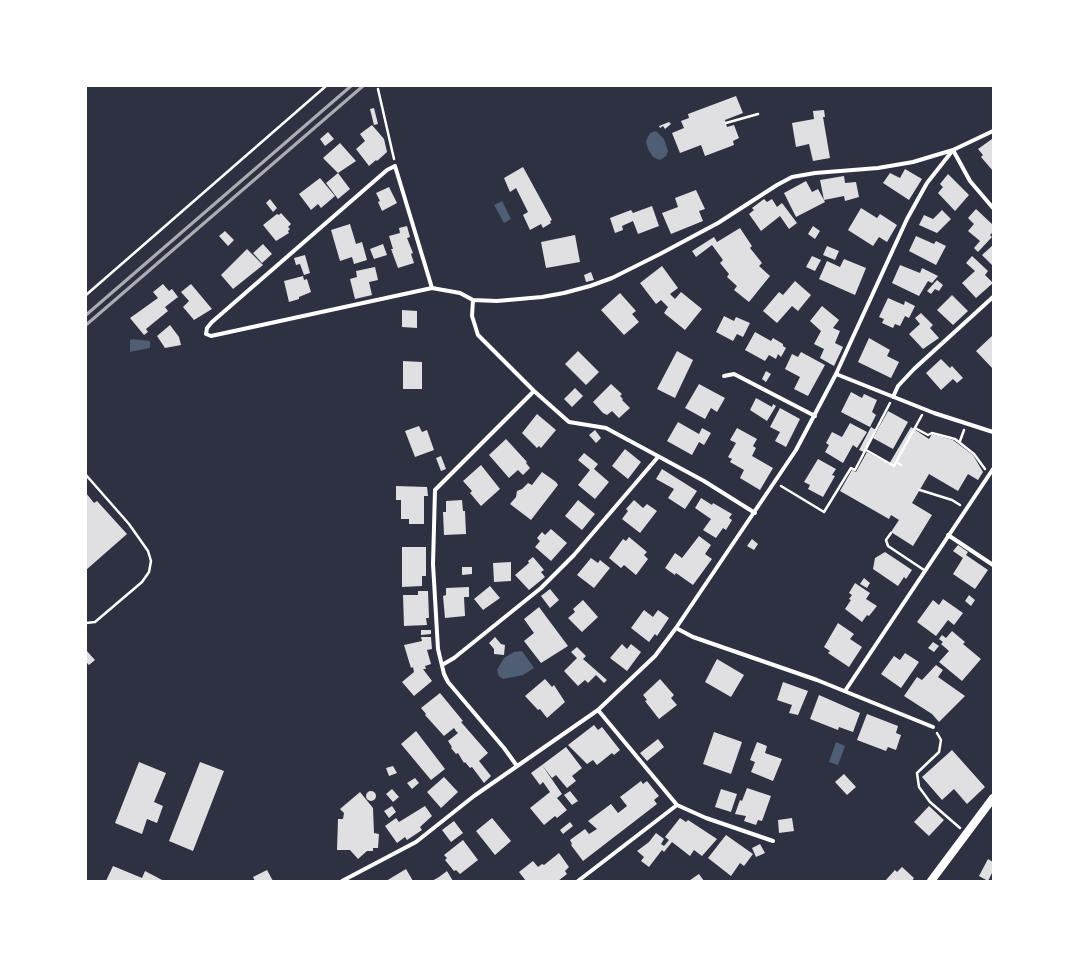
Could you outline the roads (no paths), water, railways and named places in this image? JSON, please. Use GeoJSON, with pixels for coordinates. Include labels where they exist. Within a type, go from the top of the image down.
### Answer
{"type":"FeatureCollection","features":[{"type":"Feature","properties":{"kind":"main road"},"geometry":{"type":"LineString","coordinates":[[931,881],[993,798]]}},
{"type":"Feature","properties":{"kind":"street"},"geometry":{"type":"LineString","coordinates":[[432,288],[395,166],[387,170],[212,322],[207,328],[206,334],[211,336],[432,288],[460,293],[473,300],[497,301],[542,297],[590,286],[612,278],[682,243],[792,177],[815,173],[878,168],[906,163],[953,150],[993,131]]}},
{"type":"Feature","properties":{"kind":"street"},"geometry":{"type":"LineString","coordinates":[[953,150],[970,181],[993,208]]}},
{"type":"Feature","properties":{"kind":"street"},"geometry":{"type":"LineString","coordinates":[[342,881],[416,842],[469,800],[598,710],[655,656],[676,628],[775,483],[815,416],[836,374],[916,200],[926,182],[953,150]]}},
{"type":"Feature","properties":{"kind":"street"},"geometry":{"type":"LineString","coordinates":[[893,397],[898,386],[914,369],[993,297]]}},
{"type":"Feature","properties":{"kind":"street"},"geometry":{"type":"LineString","coordinates":[[473,300],[472,316],[478,335],[534,391],[569,422],[606,428],[716,488],[755,513]]}},
{"type":"Feature","properties":{"kind":"street"},"geometry":{"type":"LineString","coordinates":[[724,376],[734,374],[815,416]]}},
{"type":"Feature","properties":{"kind":"street"},"geometry":{"type":"LineString","coordinates":[[836,374],[924,410],[993,432]]}},
{"type":"Feature","properties":{"kind":"street"},"geometry":{"type":"LineString","coordinates":[[517,766],[504,748],[448,682],[442,665],[438,649],[434,564],[435,490],[534,391]]}},
{"type":"Feature","properties":{"kind":"street"},"geometry":{"type":"LineString","coordinates":[[442,665],[454,658],[541,588],[574,555],[658,457]]}},
{"type":"Feature","properties":{"kind":"street"},"geometry":{"type":"LineString","coordinates":[[844,691],[992,471]]}},
{"type":"Feature","properties":{"kind":"street"},"geometry":{"type":"LineString","coordinates":[[948,535],[993,565]]}},
{"type":"Feature","properties":{"kind":"street"},"geometry":{"type":"LineString","coordinates":[[676,628],[693,637],[844,691],[933,727]]}},
{"type":"Feature","properties":{"kind":"street"},"geometry":{"type":"LineString","coordinates":[[598,710],[677,805],[706,818],[773,841]]}},
{"type":"Feature","properties":{"kind":"street"},"geometry":{"type":"LineString","coordinates":[[578,881],[677,805]]}},
{"type":"Feature","properties":{"kind":"lane"},"geometry":{"type":"LineString","coordinates":[[726,123],[758,114]]}},
{"type":"Feature","properties":{"kind":"lane"},"geometry":{"type":"LineString","coordinates":[[86,475],[129,524],[148,551],[151,561],[149,572],[142,582],[95,622],[86,623]]}},
{"type":"Feature","properties":{"kind":"lane"},"geometry":{"type":"LineString","coordinates":[[891,533],[886,540],[888,546],[924,570]]}},
{"type":"Feature","properties":{"kind":"water"},"geometry":{"type":"Polygon","coordinates":[[[656,131],[664,139],[668,151],[666,156],[660,160],[653,157],[648,149],[646,141],[650,133],[656,131]]]}},
{"type":"Feature","properties":{"kind":"water"},"geometry":{"type":"Polygon","coordinates":[[[502,201],[511,219],[504,223],[494,205],[502,201]]]}},
{"type":"Feature","properties":{"kind":"water"},"geometry":{"type":"Polygon","coordinates":[[[130,340],[150,341],[150,348],[130,352],[130,340]]]}},
{"type":"Feature","properties":{"kind":"water"},"geometry":{"type":"Polygon","coordinates":[[[522,651],[534,668],[523,675],[503,679],[499,676],[497,670],[504,658],[514,652],[522,651]]]}},
{"type":"Feature","properties":{"kind":"water"},"geometry":{"type":"Polygon","coordinates":[[[836,742],[845,746],[838,765],[829,762],[836,742]]]}},
{"type":"Feature","properties":{"kind":"railway"},"geometry":{"type":"LineString","coordinates":[[86,315],[351,86]]}},
{"type":"Feature","properties":{"kind":"railway"},"geometry":{"type":"LineString","coordinates":[[86,325],[363,86]]}}]}
